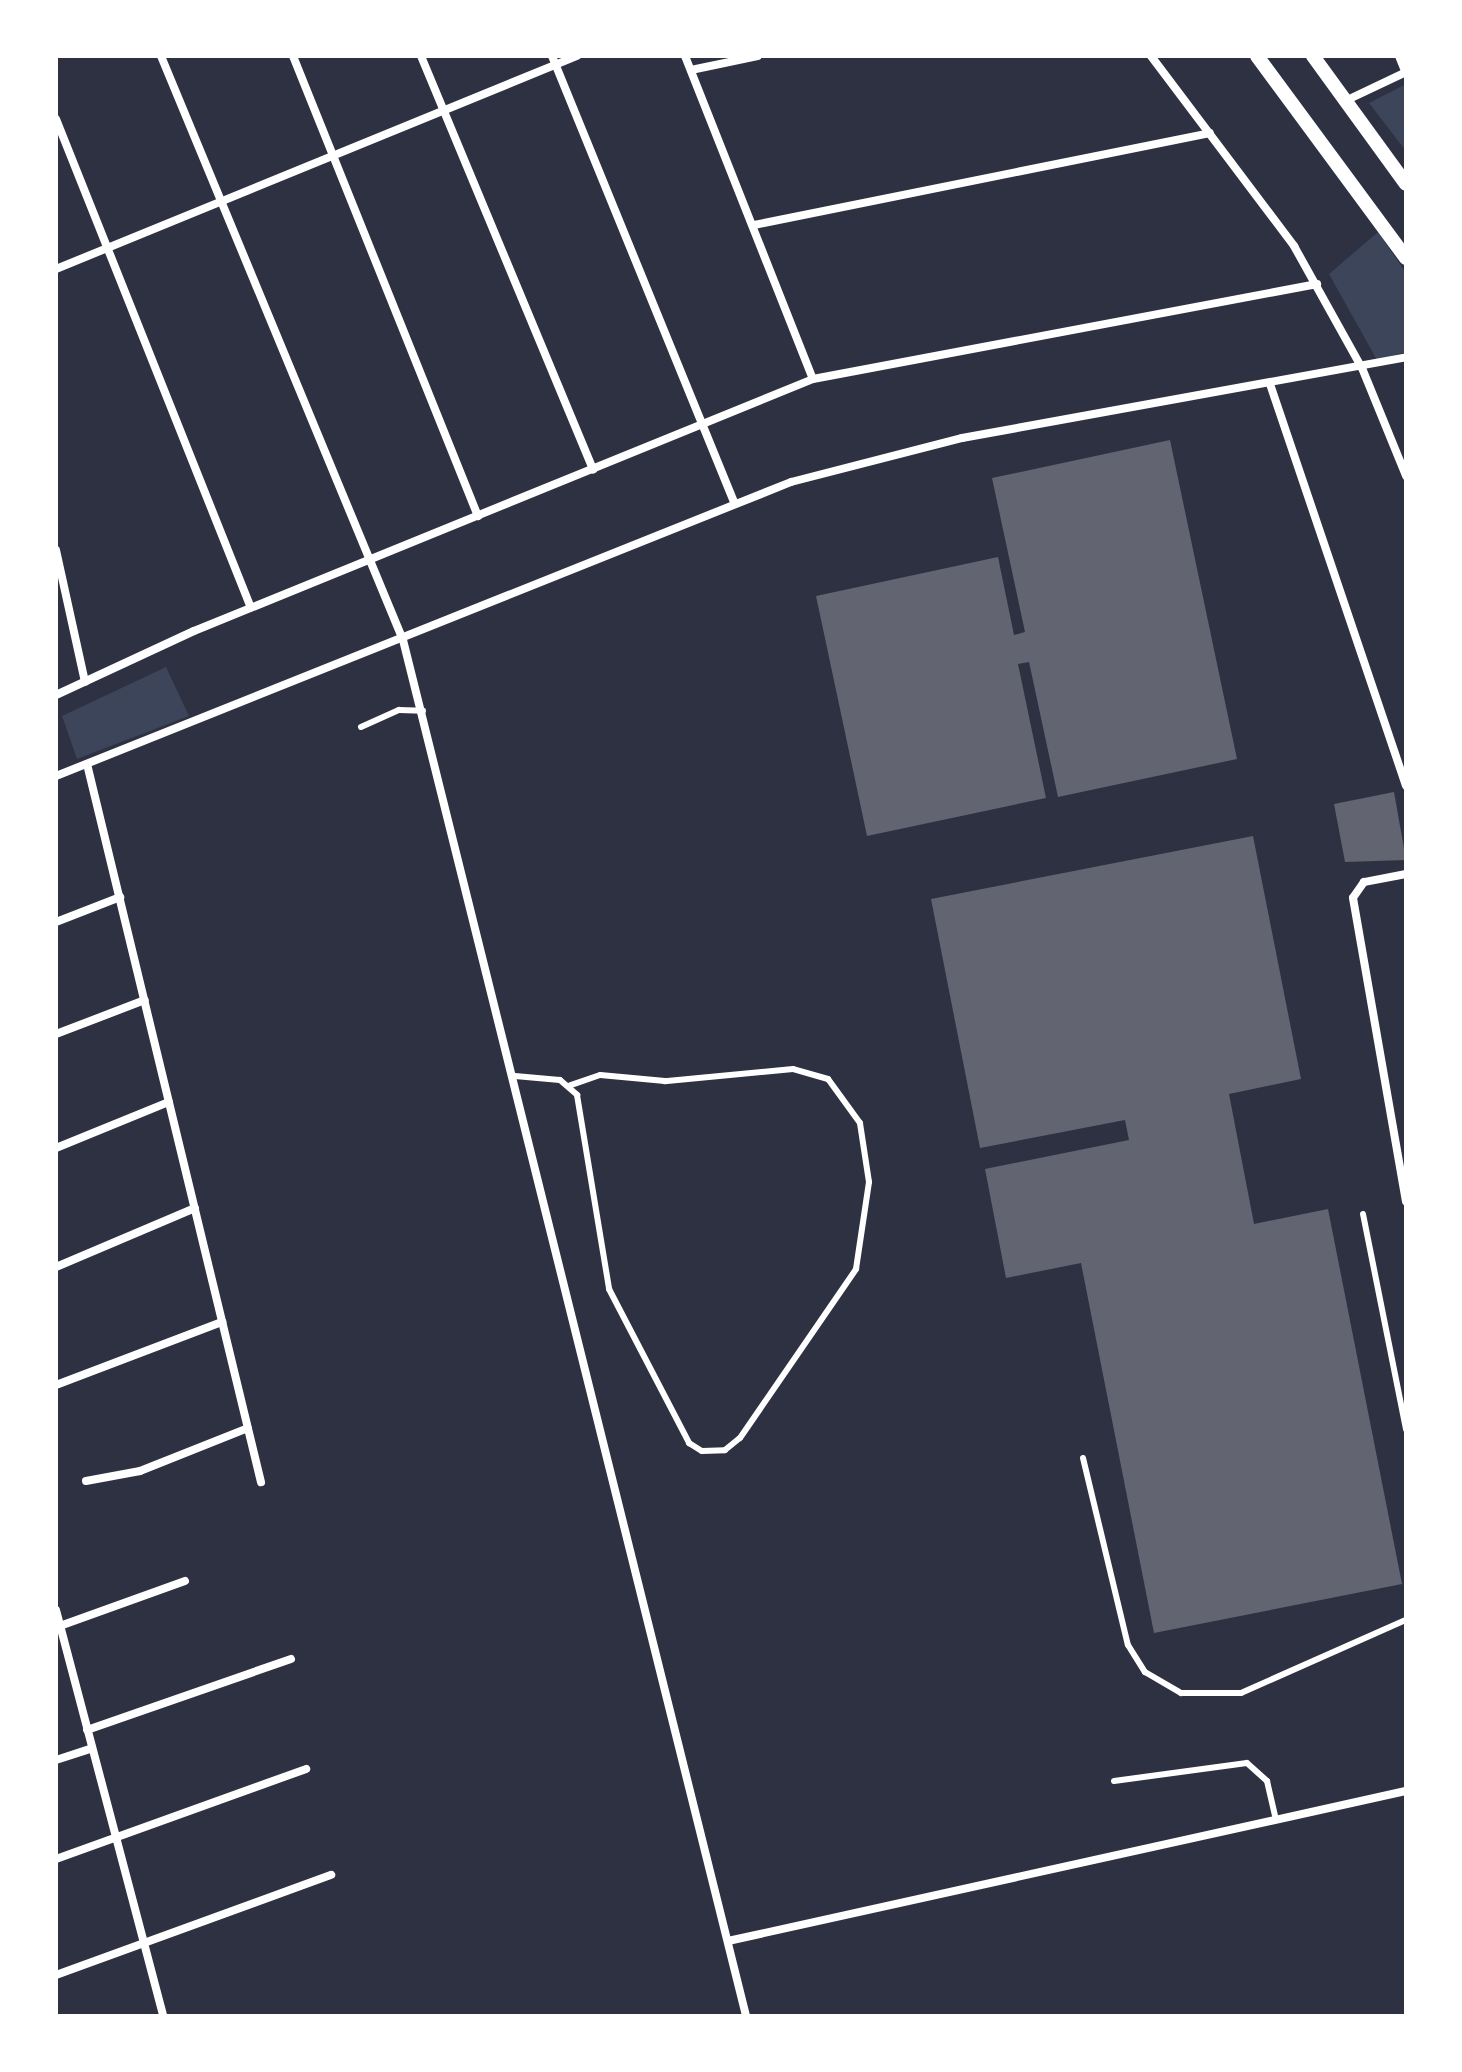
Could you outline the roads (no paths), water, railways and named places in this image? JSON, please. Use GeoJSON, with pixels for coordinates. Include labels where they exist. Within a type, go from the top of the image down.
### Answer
{"type":"FeatureCollection","features":[{"type":"Feature","properties":{"kind":"street"},"geometry":{"type":"LineString","coordinates":[[161,56],[365,561],[403,640],[515,1076],[746,2016]]}},
{"type":"Feature","properties":{"kind":"street"},"geometry":{"type":"LineString","coordinates":[[293,56],[478,516]]}},
{"type":"Feature","properties":{"kind":"street"},"geometry":{"type":"LineString","coordinates":[[421,56],[593,470]]}},
{"type":"Feature","properties":{"kind":"street"},"geometry":{"type":"LineString","coordinates":[[56,269],[443,110],[554,61],[577,56]]}},
{"type":"Feature","properties":{"kind":"street"},"geometry":{"type":"LineString","coordinates":[[685,56],[813,379]]}},
{"type":"Feature","properties":{"kind":"street"},"geometry":{"type":"LineString","coordinates":[[691,70],[758,56]]}},
{"type":"Feature","properties":{"kind":"street"},"geometry":{"type":"LineString","coordinates":[[1151,56],[1317,284],[1362,368],[1406,476]]}},
{"type":"Feature","properties":{"kind":"street"},"geometry":{"type":"LineString","coordinates":[[1257,56],[1406,258]]}},
{"type":"Feature","properties":{"kind":"street"},"geometry":{"type":"LineString","coordinates":[[1313,56],[1406,184]]}},
{"type":"Feature","properties":{"kind":"street"},"geometry":{"type":"LineString","coordinates":[[1345,101],[1406,72],[1399,56]]}},
{"type":"Feature","properties":{"kind":"street"},"geometry":{"type":"LineString","coordinates":[[554,61],[735,504]]}},
{"type":"Feature","properties":{"kind":"street"},"geometry":{"type":"LineString","coordinates":[[56,119],[251,608]]}},
{"type":"Feature","properties":{"kind":"street"},"geometry":{"type":"LineString","coordinates":[[754,225],[1210,133]]}},
{"type":"Feature","properties":{"kind":"street"},"geometry":{"type":"LineString","coordinates":[[56,695],[251,608],[813,379],[1317,284]]}},
{"type":"Feature","properties":{"kind":"street"},"geometry":{"type":"LineString","coordinates":[[56,776],[403,640],[735,504],[871,458],[1362,368],[1406,357]]}},
{"type":"Feature","properties":{"kind":"street"},"geometry":{"type":"LineString","coordinates":[[1270,384],[1406,786]]}},
{"type":"Feature","properties":{"kind":"street"},"geometry":{"type":"LineString","coordinates":[[56,550],[85,682]]}},
{"type":"Feature","properties":{"kind":"street"},"geometry":{"type":"LineString","coordinates":[[87,764],[261,1482]]}},
{"type":"Feature","properties":{"kind":"street"},"geometry":{"type":"LineString","coordinates":[[1406,874],[1357,886],[1353,898],[1406,1201]]}},
{"type":"Feature","properties":{"kind":"street"},"geometry":{"type":"LineString","coordinates":[[56,922],[120,897]]}},
{"type":"Feature","properties":{"kind":"street"},"geometry":{"type":"LineString","coordinates":[[56,1034],[145,1000]]}},
{"type":"Feature","properties":{"kind":"street"},"geometry":{"type":"LineString","coordinates":[[56,1148],[169,1102]]}},
{"type":"Feature","properties":{"kind":"street"},"geometry":{"type":"LineString","coordinates":[[56,1267],[195,1208]]}},
{"type":"Feature","properties":{"kind":"street"},"geometry":{"type":"LineString","coordinates":[[56,1385],[222,1322]]}},
{"type":"Feature","properties":{"kind":"street"},"geometry":{"type":"LineString","coordinates":[[86,1481],[140,1471],[248,1428]]}},
{"type":"Feature","properties":{"kind":"street"},"geometry":{"type":"LineString","coordinates":[[58,1626],[185,1581]]}},
{"type":"Feature","properties":{"kind":"street"},"geometry":{"type":"LineString","coordinates":[[56,1610],[112,1839],[163,2016]]}},
{"type":"Feature","properties":{"kind":"street"},"geometry":{"type":"LineString","coordinates":[[87,1730],[291,1659]]}},
{"type":"Feature","properties":{"kind":"street"},"geometry":{"type":"LineString","coordinates":[[56,1760],[90,1749]]}},
{"type":"Feature","properties":{"kind":"street"},"geometry":{"type":"LineString","coordinates":[[56,1859],[306,1769]]}},
{"type":"Feature","properties":{"kind":"street"},"geometry":{"type":"LineString","coordinates":[[728,1941],[1406,1791]]}},
{"type":"Feature","properties":{"kind":"street"},"geometry":{"type":"LineString","coordinates":[[56,1975],[331,1875]]}},
{"type":"Feature","properties":{"kind":"lane"},"geometry":{"type":"LineString","coordinates":[[361,727],[399,710],[423,711]]}},
{"type":"Feature","properties":{"kind":"lane"},"geometry":{"type":"LineString","coordinates":[[515,1076],[571,1085],[600,1075],[665,1081],[793,1069],[828,1079],[860,1123],[869,1182],[856,1269],[725,1450],[702,1451],[689,1443],[609,1289],[582,1110],[571,1085]]}},
{"type":"Feature","properties":{"kind":"lane"},"geometry":{"type":"LineString","coordinates":[[1363,1214],[1406,1430]]}},
{"type":"Feature","properties":{"kind":"lane"},"geometry":{"type":"LineString","coordinates":[[1083,1458],[1128,1645],[1145,1672],[1181,1693],[1241,1693],[1406,1620]]}},
{"type":"Feature","properties":{"kind":"lane"},"geometry":{"type":"LineString","coordinates":[[1114,1781],[1247,1763],[1267,1781],[1276,1820]]}}]}
